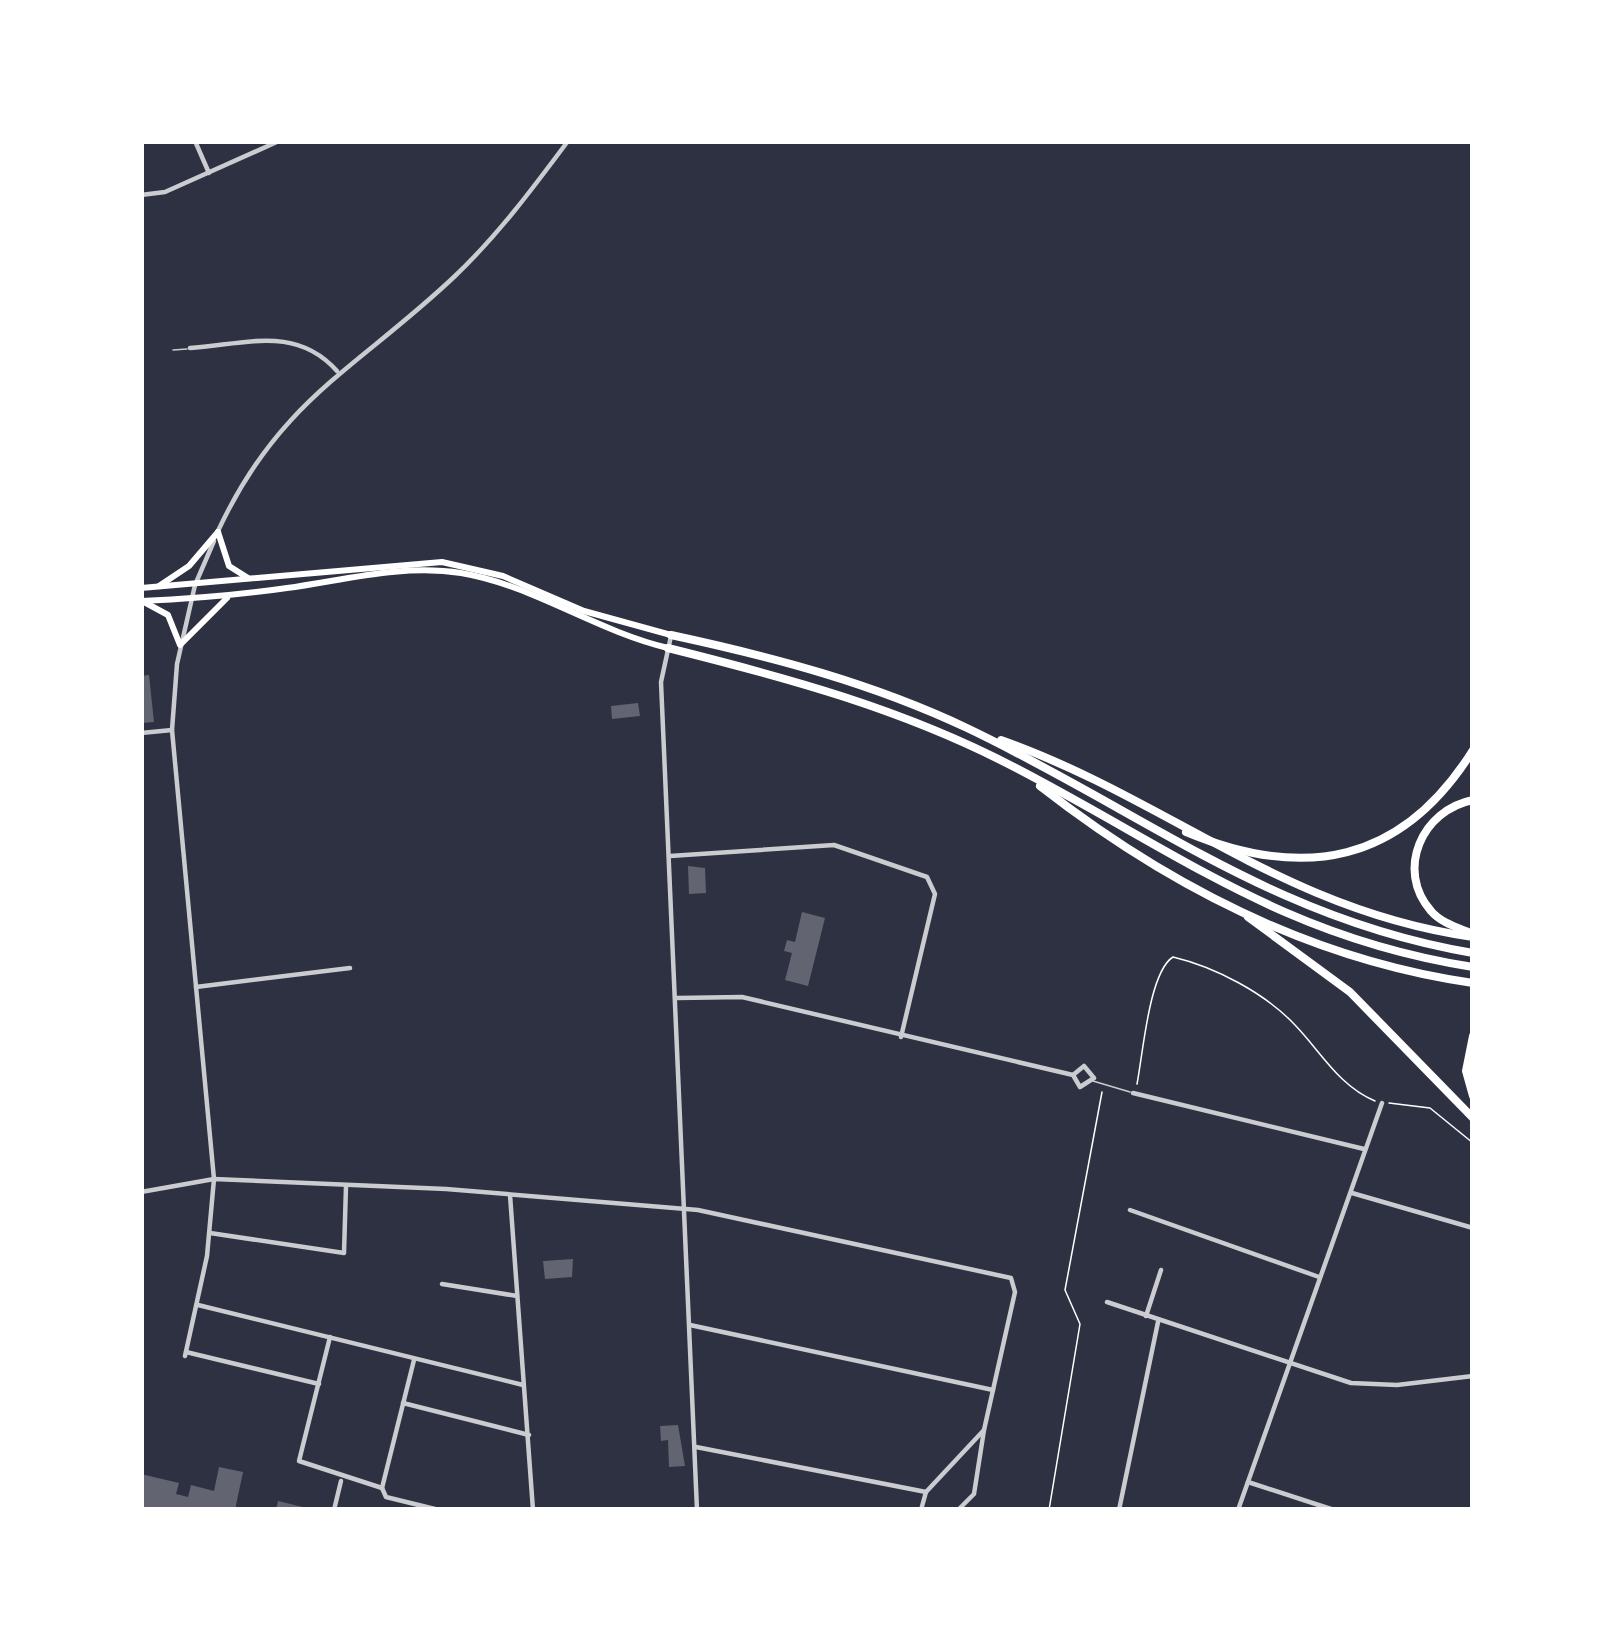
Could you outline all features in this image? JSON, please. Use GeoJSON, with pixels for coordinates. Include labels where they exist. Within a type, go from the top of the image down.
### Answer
{"type":"FeatureCollection","features":[{"type":"Feature","properties":{"kind":"highway"},"geometry":{"type":"LineString","coordinates":[[671,635],[837,676],[1070,770],[1186,832],[1340,904],[1473,936]]}},
{"type":"Feature","properties":{"kind":"highway"},"geometry":{"type":"LineString","coordinates":[[668,648],[848,695],[1015,767],[1262,905],[1368,944],[1473,967]]}},
{"type":"Feature","properties":{"kind":"highway"},"geometry":{"type":"LineString","coordinates":[[970,729],[1267,892],[1371,930],[1473,952]]}},
{"type":"Feature","properties":{"kind":"highway"},"geometry":{"type":"LineString","coordinates":[[1186,832],[1240,855],[1280,860],[1353,852],[1410,821],[1442,791],[1473,750]]}},
{"type":"Feature","properties":{"kind":"highway"},"geometry":{"type":"LineString","coordinates":[[1015,767],[1134,851],[1248,916],[1350,992],[1473,1118]]}},
{"type":"Feature","properties":{"kind":"highway"},"geometry":{"type":"LineString","coordinates":[[1473,800],[1444,811],[1430,824],[1415,858],[1414,877],[1433,914],[1473,936]]}},
{"type":"Feature","properties":{"kind":"highway"},"geometry":{"type":"LineString","coordinates":[[1248,916],[1364,960],[1473,983]]}},
{"type":"Feature","properties":{"kind":"highway"},"geometry":{"type":"LineString","coordinates":[[1473,1036],[1466,1071],[1473,1096]]}},
{"type":"Feature","properties":{"kind":"main road"},"geometry":{"type":"LineString","coordinates":[[218,532],[229,566],[251,580]]}},
{"type":"Feature","properties":{"kind":"main road"},"geometry":{"type":"LineString","coordinates":[[157,587],[190,566],[218,532]]}},
{"type":"Feature","properties":{"kind":"main road"},"geometry":{"type":"LineString","coordinates":[[141,588],[442,562],[503,576],[584,611],[671,635]]}},
{"type":"Feature","properties":{"kind":"main road"},"geometry":{"type":"LineString","coordinates":[[141,601],[230,595],[364,575],[448,572],[491,581],[603,629],[668,648]]}},
{"type":"Feature","properties":{"kind":"main road"},"geometry":{"type":"LineString","coordinates":[[141,601],[168,615],[180,645],[230,595]]}},
{"type":"Feature","properties":{"kind":"street"},"geometry":{"type":"LineString","coordinates":[[195,141],[209,172]]}},
{"type":"Feature","properties":{"kind":"street"},"geometry":{"type":"LineString","coordinates":[[141,195],[165,192],[279,141]]}},
{"type":"Feature","properties":{"kind":"street"},"geometry":{"type":"LineString","coordinates":[[319,1384],[186,1354],[210,1233],[214,1179],[172,730],[180,645],[190,598],[218,532],[277,432],[337,371],[466,265],[568,141]]}},
{"type":"Feature","properties":{"kind":"street"},"geometry":{"type":"LineString","coordinates":[[190,348],[294,341],[320,352],[337,371]]}},
{"type":"Feature","properties":{"kind":"street"},"geometry":{"type":"LineString","coordinates":[[671,635],[661,682],[698,1510]]}},
{"type":"Feature","properties":{"kind":"street"},"geometry":{"type":"LineString","coordinates":[[141,734],[172,730]]}},
{"type":"Feature","properties":{"kind":"street"},"geometry":{"type":"LineString","coordinates":[[670,856],[834,845],[928,877],[935,894],[901,1037]]}},
{"type":"Feature","properties":{"kind":"street"},"geometry":{"type":"LineString","coordinates":[[196,987],[350,968]]}},
{"type":"Feature","properties":{"kind":"street"},"geometry":{"type":"LineString","coordinates":[[677,998],[742,997],[1073,1075],[1087,1066],[1093,1081],[1078,1087],[1073,1075]]}},
{"type":"Feature","properties":{"kind":"street"},"geometry":{"type":"LineString","coordinates":[[1133,1093],[1364,1149]]}},
{"type":"Feature","properties":{"kind":"street"},"geometry":{"type":"LineString","coordinates":[[1238,1510],[1382,1103]]}},
{"type":"Feature","properties":{"kind":"street"},"geometry":{"type":"LineString","coordinates":[[141,1192],[214,1179],[686,1210],[1015,1282],[974,1494],[958,1510]]}},
{"type":"Feature","properties":{"kind":"street"},"geometry":{"type":"LineString","coordinates":[[210,1233],[344,1253],[346,1186]]}},
{"type":"Feature","properties":{"kind":"street"},"geometry":{"type":"LineString","coordinates":[[1350,1192],[1473,1228]]}},
{"type":"Feature","properties":{"kind":"street"},"geometry":{"type":"LineString","coordinates":[[510,1195],[533,1510]]}},
{"type":"Feature","properties":{"kind":"street"},"geometry":{"type":"LineString","coordinates":[[1130,1210],[1319,1277]]}},
{"type":"Feature","properties":{"kind":"street"},"geometry":{"type":"LineString","coordinates":[[1146,1316],[1161,1270]]}},
{"type":"Feature","properties":{"kind":"street"},"geometry":{"type":"LineString","coordinates":[[442,1284],[517,1296]]}},
{"type":"Feature","properties":{"kind":"street"},"geometry":{"type":"LineString","coordinates":[[1107,1302],[1288,1366],[1352,1383],[1397,1385],[1473,1376]]}},
{"type":"Feature","properties":{"kind":"street"},"geometry":{"type":"LineString","coordinates":[[198,1305],[524,1385]]}},
{"type":"Feature","properties":{"kind":"street"},"geometry":{"type":"LineString","coordinates":[[1119,1510],[1158,1320]]}},
{"type":"Feature","properties":{"kind":"street"},"geometry":{"type":"LineString","coordinates":[[690,1325],[993,1390]]}},
{"type":"Feature","properties":{"kind":"street"},"geometry":{"type":"LineString","coordinates":[[330,1335],[299,1461],[382,1488]]}},
{"type":"Feature","properties":{"kind":"street"},"geometry":{"type":"LineString","coordinates":[[414,1357],[382,1488],[386,1497],[439,1510]]}},
{"type":"Feature","properties":{"kind":"street"},"geometry":{"type":"LineString","coordinates":[[403,1403],[529,1435]]}},
{"type":"Feature","properties":{"kind":"street"},"geometry":{"type":"LineString","coordinates":[[921,1510],[926,1492],[984,1430]]}},
{"type":"Feature","properties":{"kind":"street"},"geometry":{"type":"LineString","coordinates":[[694,1446],[926,1492]]}},
{"type":"Feature","properties":{"kind":"street"},"geometry":{"type":"LineString","coordinates":[[334,1510],[342,1478]]}},
{"type":"Feature","properties":{"kind":"street"},"geometry":{"type":"LineString","coordinates":[[1247,1482],[1334,1510]]}},
{"type":"Feature","properties":{"kind":"street"},"geometry":{"type":"LineString","coordinates":[[398,1510],[400,1501]]}},
{"type":"Feature","properties":{"kind":"lane"},"geometry":{"type":"LineString","coordinates":[[172,350],[190,348]]}},
{"type":"Feature","properties":{"kind":"lane"},"geometry":{"type":"LineString","coordinates":[[1093,1081],[1133,1093]]}},
{"type":"Feature","properties":{"kind":"path"},"geometry":{"type":"LineString","coordinates":[[1133,1093],[1154,992],[1166,960],[1173,957],[1231,981],[1277,1009],[1349,1087],[1382,1103],[1430,1108],[1473,1143]]}},
{"type":"Feature","properties":{"kind":"path"},"geometry":{"type":"LineString","coordinates":[[1049,1510],[1080,1324],[1065,1291],[1103,1085]]}},
{"type":"Feature","properties":{"kind":"building"},"geometry":{"type":"Polygon","coordinates":[[[149,675],[154,722],[141,723],[141,676],[149,675]]]}},
{"type":"Feature","properties":{"kind":"building"},"geometry":{"type":"Polygon","coordinates":[[[638,703],[640,716],[612,719],[611,706],[638,703]]]}},
{"type":"Feature","properties":{"kind":"building"},"geometry":{"type":"Polygon","coordinates":[[[688,866],[705,868],[706,893],[689,894],[688,866]]]}},
{"type":"Feature","properties":{"kind":"building"},"geometry":{"type":"Polygon","coordinates":[[[802,912],[825,918],[808,986],[785,980],[792,953],[784,951],[787,940],[795,942],[802,912]]]}},
{"type":"Feature","properties":{"kind":"building"},"geometry":{"type":"Polygon","coordinates":[[[573,1259],[572,1277],[545,1279],[543,1261],[573,1259]]]}},
{"type":"Feature","properties":{"kind":"building"},"geometry":{"type":"Polygon","coordinates":[[[678,1425],[685,1466],[669,1467],[668,1440],[661,1441],[660,1426],[678,1425]]]}},
{"type":"Feature","properties":{"kind":"building"},"geometry":{"type":"Polygon","coordinates":[[[219,1467],[243,1472],[235,1510],[141,1510],[141,1474],[179,1483],[176,1494],[188,1497],[191,1485],[214,1491],[219,1467]]]}},
{"type":"Feature","properties":{"kind":"building"},"geometry":{"type":"Polygon","coordinates":[[[278,1501],[307,1508],[307,1510],[276,1510],[278,1501]]]}}]}
